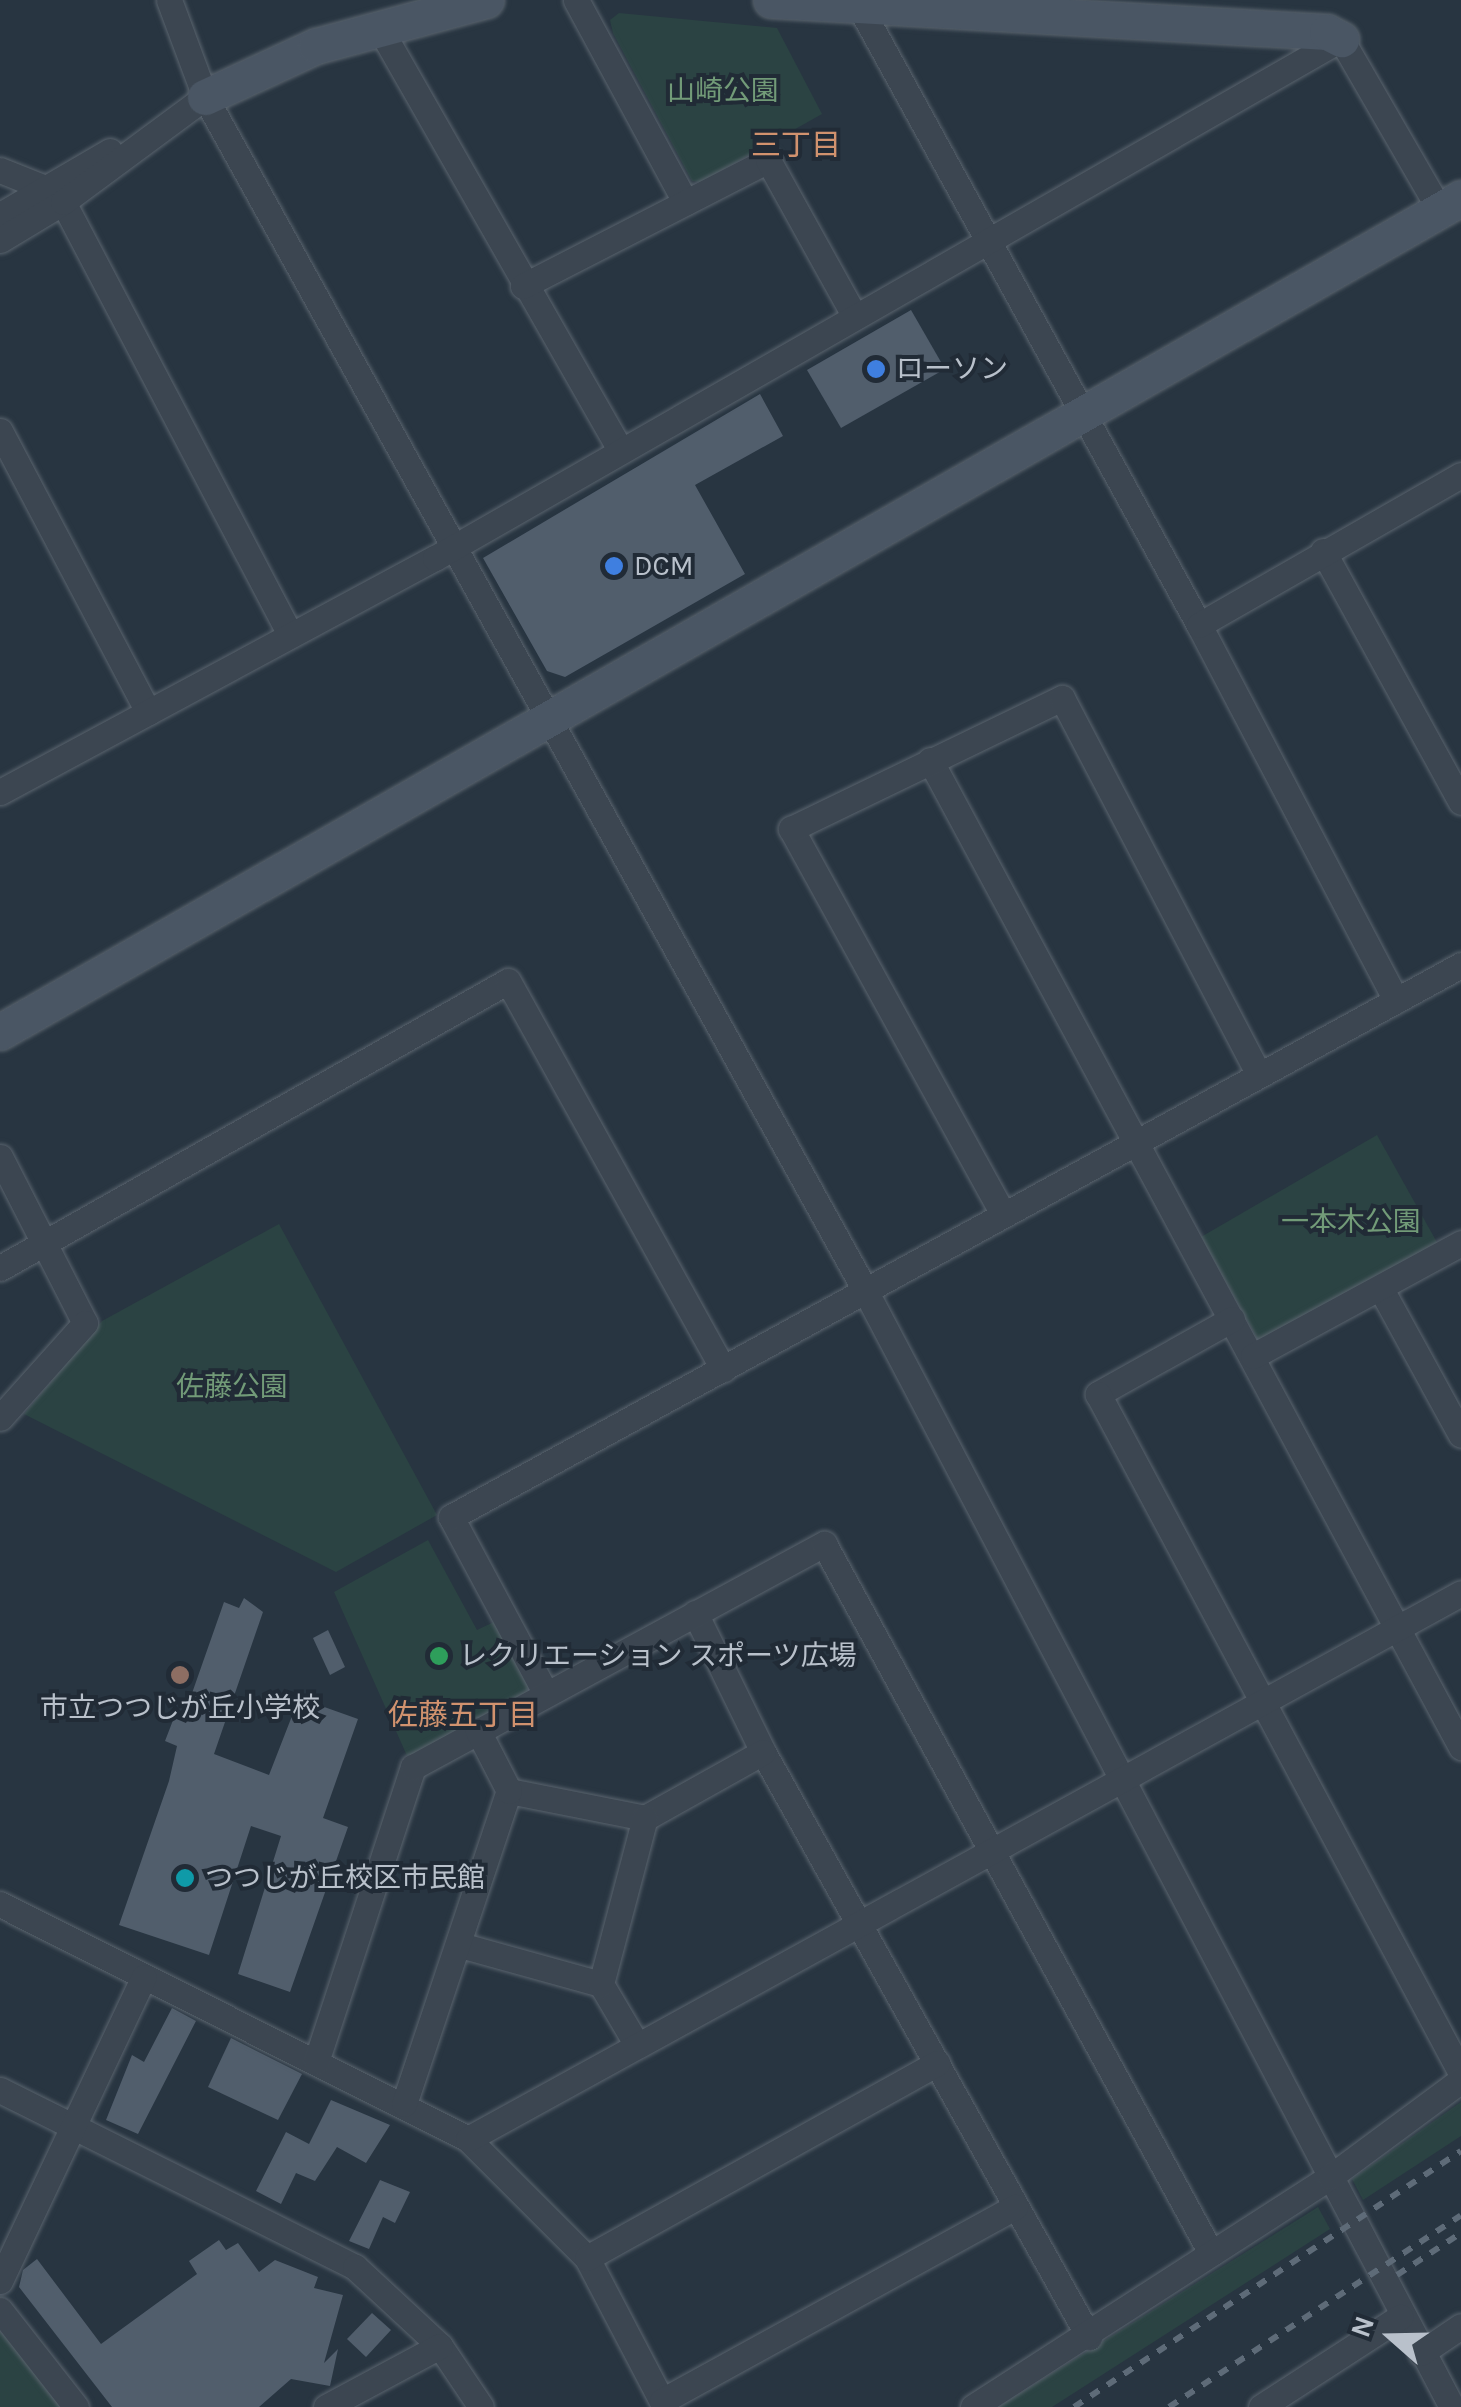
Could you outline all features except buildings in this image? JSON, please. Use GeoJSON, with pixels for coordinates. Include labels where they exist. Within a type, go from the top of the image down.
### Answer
{"type":"FeatureCollection","features":[{"type":"Feature","properties":{"kind":"street"},"geometry":{"type":"LineString","coordinates":[[170,0],[205,97],[866,1292],[1124,1780],[1400,2317],[1452,2407]]}},
{"type":"Feature","properties":{"kind":"street"},"geometry":{"type":"LineString","coordinates":[[0,240],[54,195],[205,97],[316,46],[486,0]]}},
{"type":"Feature","properties":{"kind":"street"},"geometry":{"type":"LineString","coordinates":[[576,0],[685,202]]}},
{"type":"Feature","properties":{"kind":"street"},"geometry":{"type":"LineString","coordinates":[[0,1032],[1086,415],[1450,203],[1342,38],[1328,32],[771,0]]}},
{"type":"Feature","properties":{"kind":"street"},"geometry":{"type":"LineString","coordinates":[[856,3],[1086,415],[1396,1000]]}},
{"type":"Feature","properties":{"kind":"street"},"geometry":{"type":"LineString","coordinates":[[379,27],[523,286],[620,450]]}},
{"type":"Feature","properties":{"kind":"street"},"geometry":{"type":"LineString","coordinates":[[1,788],[452,549],[1342,38]]}},
{"type":"Feature","properties":{"kind":"street"},"geometry":{"type":"LineString","coordinates":[[523,286],[768,160],[855,317]]}},
{"type":"Feature","properties":{"kind":"street"},"geometry":{"type":"LineString","coordinates":[[0,170],[54,195],[290,635]]}},
{"type":"Feature","properties":{"kind":"street"},"geometry":{"type":"LineString","coordinates":[[0,215],[54,195]]}},
{"type":"Feature","properties":{"kind":"street"},"geometry":{"type":"LineString","coordinates":[[0,431],[148,712]]}},
{"type":"Feature","properties":{"kind":"street"},"geometry":{"type":"LineString","coordinates":[[1199,625],[1461,475]]}},
{"type":"Feature","properties":{"kind":"street"},"geometry":{"type":"LineString","coordinates":[[1323,551],[1461,802]]}},
{"type":"Feature","properties":{"kind":"street"},"geometry":{"type":"LineString","coordinates":[[1003,1214],[791,828],[1062,698],[1259,1075]]}},
{"type":"Feature","properties":{"kind":"street"},"geometry":{"type":"LineString","coordinates":[[930,760],[1133,1144],[1254,1356],[1461,1747]]}},
{"type":"Feature","properties":{"kind":"street"},"geometry":{"type":"LineString","coordinates":[[546,1694],[451,1517],[1461,965]]}},
{"type":"Feature","properties":{"kind":"street"},"geometry":{"type":"LineString","coordinates":[[0,1268],[508,982],[723,1369]]}},
{"type":"Feature","properties":{"kind":"street"},"geometry":{"type":"LineString","coordinates":[[0,1157],[85,1322],[0,1418]]}},
{"type":"Feature","properties":{"kind":"street"},"geometry":{"type":"LineString","coordinates":[[1254,1356],[1461,1242]]}},
{"type":"Feature","properties":{"kind":"street"},"geometry":{"type":"LineString","coordinates":[[1381,1289],[1461,1435]]}},
{"type":"Feature","properties":{"kind":"street"},"geometry":{"type":"LineString","coordinates":[[973,2407],[1089,2336],[1330,2177],[1461,2076],[1098,1394],[1232,1319]]}},
{"type":"Feature","properties":{"kind":"street"},"geometry":{"type":"LineString","coordinates":[[316,2062],[413,1766],[824,1544],[1211,2253]]}},
{"type":"Feature","properties":{"kind":"street"},"geometry":{"type":"LineString","coordinates":[[468,2139],[1461,1593]]}},
{"type":"Feature","properties":{"kind":"street"},"geometry":{"type":"LineString","coordinates":[[695,1613],[764,1752],[1089,2336]]}},
{"type":"Feature","properties":{"kind":"street"},"geometry":{"type":"LineString","coordinates":[[404,2104],[509,1792],[478,1731]]}},
{"type":"Feature","properties":{"kind":"street"},"geometry":{"type":"LineString","coordinates":[[509,1792],[644,1818],[764,1752]]}},
{"type":"Feature","properties":{"kind":"street"},"geometry":{"type":"LineString","coordinates":[[600,1984],[644,1818]]}},
{"type":"Feature","properties":{"kind":"street"},"geometry":{"type":"LineString","coordinates":[[0,1904],[468,2139],[587,2258],[663,2404],[1015,2207]]}},
{"type":"Feature","properties":{"kind":"street"},"geometry":{"type":"LineString","coordinates":[[460,1945],[600,1984],[638,2045]]}},
{"type":"Feature","properties":{"kind":"street"},"geometry":{"type":"LineString","coordinates":[[0,2280],[144,1977]]}},
{"type":"Feature","properties":{"kind":"street"},"geometry":{"type":"LineString","coordinates":[[587,2258],[937,2063]]}},
{"type":"Feature","properties":{"kind":"street"},"geometry":{"type":"LineString","coordinates":[[0,2090],[355,2267],[440,2346],[481,2407]]}},
{"type":"Feature","properties":{"kind":"street"},"geometry":{"type":"LineString","coordinates":[[0,2310],[76,2407]]}},
{"type":"Feature","properties":{"kind":"street"},"geometry":{"type":"LineString","coordinates":[[1261,2407],[1400,2317]]}},
{"type":"Feature","properties":{"kind":"street"},"geometry":{"type":"LineString","coordinates":[[1421,2353],[1461,2326]]}},
{"type":"Feature","properties":{"kind":"street"},"geometry":{"type":"LineString","coordinates":[[326,2407],[440,2346]]}},
{"type":"Feature","properties":{"kind":"green space","name":"山崎公園"},"geometry":{"type":"Polygon","coordinates":[[[619,13],[777,28],[822,114],[701,182],[692,181],[613,33],[610,20],[619,13]]]}},
{"type":"Feature","properties":{"kind":"green space","name":"一本木公園"},"geometry":{"type":"Polygon","coordinates":[[[1377,1135],[1439,1246],[1258,1340],[1201,1237],[1377,1135]]]}},
{"type":"Feature","properties":{"kind":"green space","name":"佐藤公園"},"geometry":{"type":"Polygon","coordinates":[[[279,1224],[437,1515],[336,1572],[24,1414],[102,1321],[279,1224]]]}},
{"type":"Feature","properties":{"kind":"green space","name":"レクリエーション スポーツ広場"},"geometry":{"type":"Polygon","coordinates":[[[428,1540],[477,1630],[498,1620],[530,1681],[526,1693],[408,1758],[334,1592],[428,1540]]]}},
{"type":"Feature","properties":{"kind":"green space"},"geometry":{"type":"Polygon","coordinates":[[[1461,2102],[1461,2136],[1363,2200],[1352,2179],[1461,2102]]]}},
{"type":"Feature","properties":{"kind":"green space"},"geometry":{"type":"Polygon","coordinates":[[[1318,2207],[1330,2229],[1052,2407],[998,2407],[1318,2207]]]}},
{"type":"Feature","properties":{"kind":"green space"},"geometry":{"type":"Polygon","coordinates":[[[0,2323],[61,2407],[0,2407],[0,2323]]]}},
{"type":"Feature","properties":{"kind":"railway"},"geometry":{"type":"LineString","coordinates":[[1074,2407],[1461,2151]]}},
{"type":"Feature","properties":{"kind":"railway"},"geometry":{"type":"LineString","coordinates":[[1169,2407],[1461,2215]]}},
{"type":"Feature","properties":{"kind":"railway"},"geometry":{"type":"LineString","coordinates":[[1397,2275],[1461,2233]]}},
{"type":"Feature","properties":{"kind":"place","name":"ローソン"},"geometry":{"type":"Point","coordinates":[876,369]}},
{"type":"Feature","properties":{"kind":"place","name":"DCM"},"geometry":{"type":"Point","coordinates":[614,566]}},
{"type":"Feature","properties":{"kind":"place","name":"レクリエーション スポーツ広場"},"geometry":{"type":"Point","coordinates":[439,1656]}},
{"type":"Feature","properties":{"kind":"place","name":"市立つつじが丘小学校"},"geometry":{"type":"Point","coordinates":[180,1675]}},
{"type":"Feature","properties":{"kind":"place","name":"つつじが丘校区市民館"},"geometry":{"type":"Point","coordinates":[185,1878]}},
{"type":"Feature","properties":{"kind":"district","name":"三丁目"},"geometry":{"type":"Point","coordinates":[796,145]}},
{"type":"Feature","properties":{"kind":"district","name":"佐藤五丁目"},"geometry":{"type":"Point","coordinates":[463,1715]}}]}
